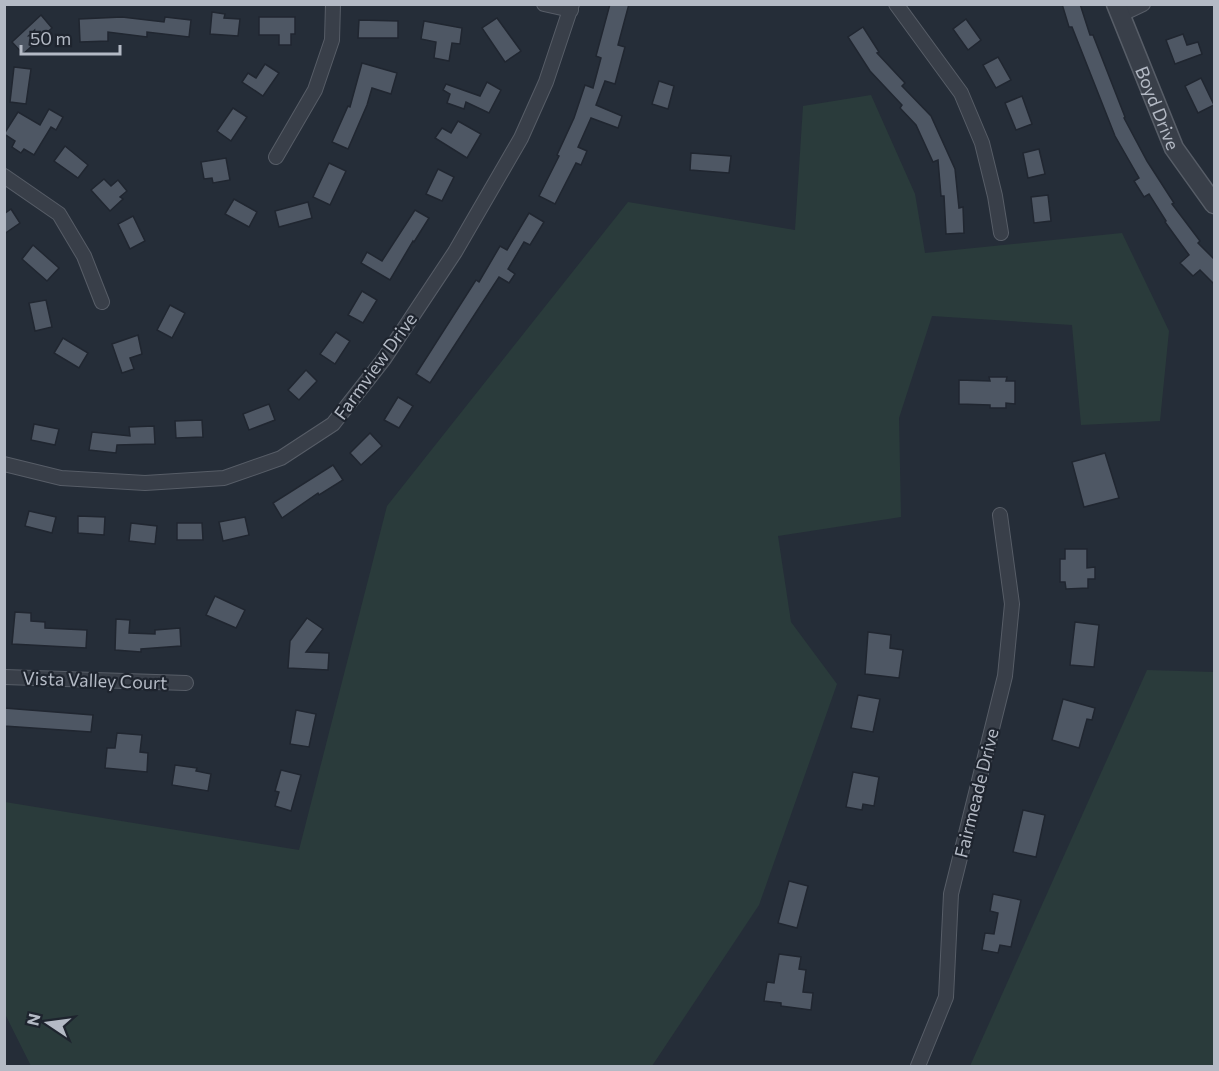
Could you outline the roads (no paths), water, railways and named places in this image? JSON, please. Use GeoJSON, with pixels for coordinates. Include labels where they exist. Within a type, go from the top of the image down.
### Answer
{"type":"FeatureCollection","features":[{"type":"Feature","properties":{"kind":"street"},"geometry":{"type":"LineString","coordinates":[[276,157],[315,90],[332,40],[333,4]]}},
{"type":"Feature","properties":{"kind":"street"},"geometry":{"type":"LineString","coordinates":[[544,4],[571,7]]}},
{"type":"Feature","properties":{"kind":"street"},"geometry":{"type":"LineString","coordinates":[[896,4],[961,93],[982,143],[1001,233]]}},
{"type":"Feature","properties":{"kind":"street"},"geometry":{"type":"LineString","coordinates":[[1118,10],[1143,4]]}},
{"type":"Feature","properties":{"kind":"street","name":"Farmview Drive"},"geometry":{"type":"LineString","coordinates":[[4,464],[60,478],[145,483],[224,478],[281,458],[333,424],[384,359],[455,252],[521,138],[546,82],[571,7]]}},
{"type":"Feature","properties":{"kind":"street","name":"Boyd Drive"},"geometry":{"type":"LineString","coordinates":[[1118,10],[1174,148],[1215,204]]}},
{"type":"Feature","properties":{"kind":"street"},"geometry":{"type":"LineString","coordinates":[[4,176],[59,214],[84,256],[102,302]]}},
{"type":"Feature","properties":{"kind":"street","name":"Fairmeade Drive"},"geometry":{"type":"LineString","coordinates":[[918,1066],[946,997],[951,894],[1005,676],[1012,604],[1000,515]]}},
{"type":"Feature","properties":{"kind":"street","name":"Vista Valley Court"},"geometry":{"type":"LineString","coordinates":[[4,677],[186,684]]}}]}
